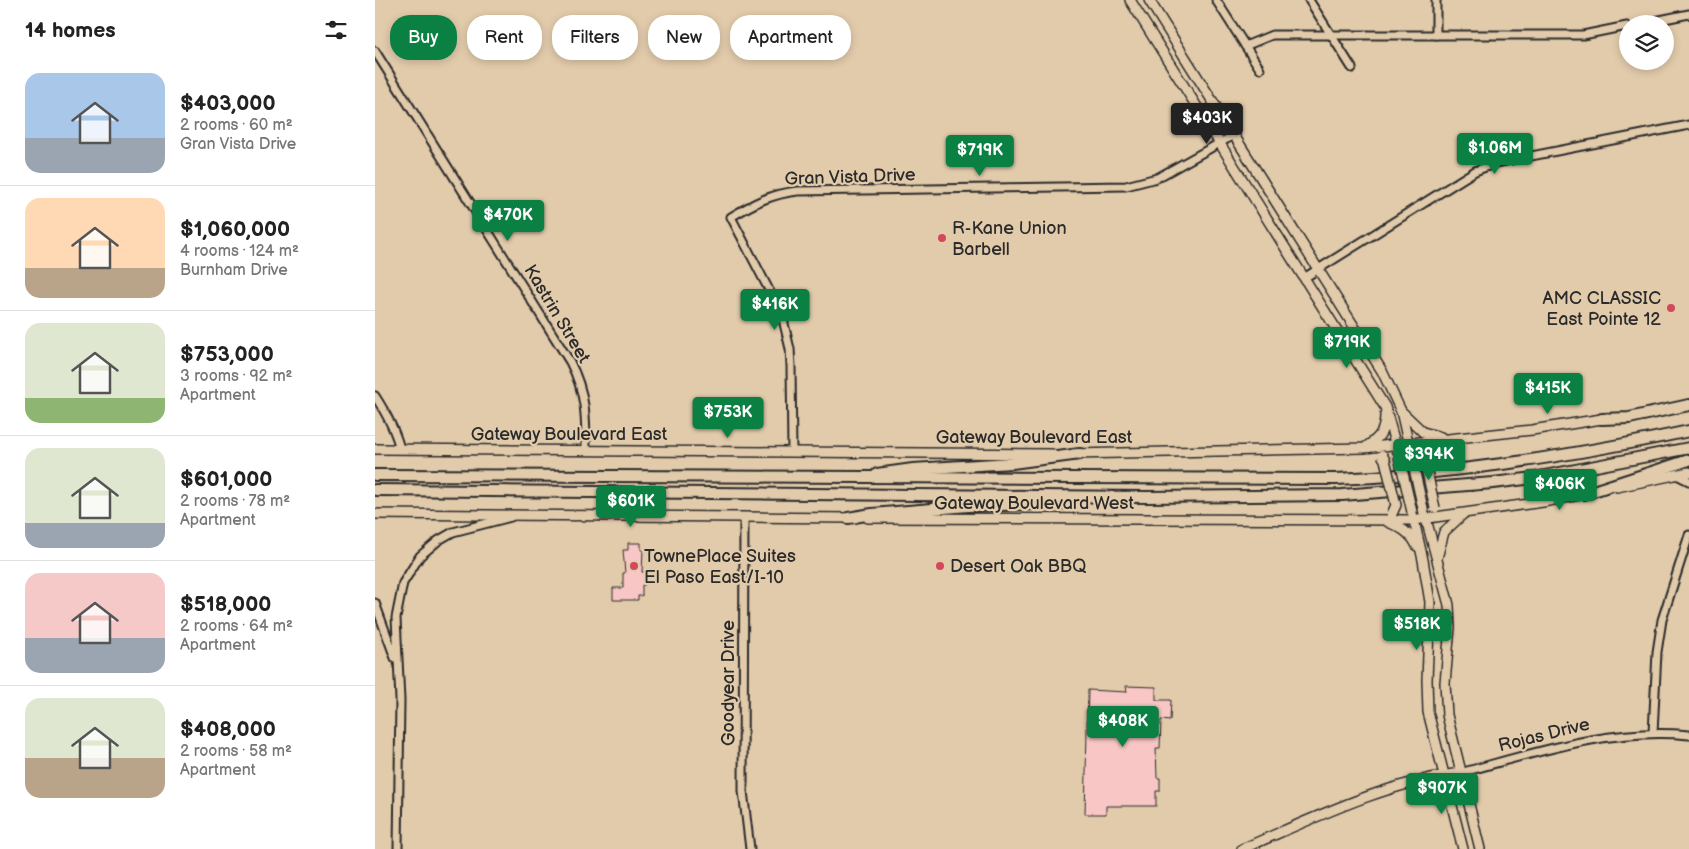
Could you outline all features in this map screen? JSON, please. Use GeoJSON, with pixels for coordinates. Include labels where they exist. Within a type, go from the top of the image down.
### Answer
{"type":"FeatureCollection","features":[{"type":"Feature","properties":{"kind":"highway"},"geometry":{"type":"LineString","coordinates":[[1602,419],[1629,418],[1689,403]]}},
{"type":"Feature","properties":{"kind":"highway"},"geometry":{"type":"LineString","coordinates":[[375,475],[858,478],[1364,478],[1456,471],[1527,462],[1689,431]]}},
{"type":"Feature","properties":{"kind":"highway"},"geometry":{"type":"LineString","coordinates":[[375,490],[1147,497],[1342,495],[1493,483],[1583,470],[1689,448]]}},
{"type":"Feature","properties":{"kind":"highway"},"geometry":{"type":"LineString","coordinates":[[858,478],[913,469],[1011,462],[1080,454]]}},
{"type":"Feature","properties":{"kind":"highway"},"geometry":{"type":"LineString","coordinates":[[1584,494],[1689,460]]}},
{"type":"Feature","properties":{"kind":"highway"},"geometry":{"type":"LineString","coordinates":[[848,518],[872,514],[968,506],[1092,502],[1147,497]]}},
{"type":"Feature","properties":{"kind":"main road"},"geometry":{"type":"LineString","coordinates":[[1130,0],[1385,407],[1399,456],[1429,587],[1431,615],[1427,680],[1428,712],[1463,849]]}},
{"type":"Feature","properties":{"kind":"main road"},"geometry":{"type":"LineString","coordinates":[[1149,0],[1382,371],[1401,411],[1425,516],[1449,605],[1450,627],[1445,700],[1451,737],[1480,849]]}},
{"type":"Feature","properties":{"kind":"main road"},"geometry":{"type":"LineString","coordinates":[[1364,448],[1374,442],[1383,432],[1385,426],[1385,407]]}},
{"type":"Feature","properties":{"kind":"main road"},"geometry":{"type":"LineString","coordinates":[[1401,411],[1423,432],[1446,439]]}},
{"type":"Feature","properties":{"kind":"main road","name":"Gateway Boulevard East"},"geometry":{"type":"LineString","coordinates":[[375,449],[1080,454],[1364,448],[1532,430],[1602,419]]}},
{"type":"Feature","properties":{"kind":"main road"},"geometry":{"type":"LineString","coordinates":[[1446,439],[1426,454],[1425,463],[1435,508],[1439,513],[1449,516]]}},
{"type":"Feature","properties":{"kind":"main road"},"geometry":{"type":"LineString","coordinates":[[1364,448],[1382,456],[1385,460],[1396,505],[1392,514],[1384,521],[1401,527],[1412,537],[1423,560]]}},
{"type":"Feature","properties":{"kind":"main road","name":"Gateway Boulevard West"},"geometry":{"type":"LineString","coordinates":[[375,514],[1384,521],[1413,516],[1463,514],[1584,494],[1689,472]]}},
{"type":"Feature","properties":{"kind":"main road"},"geometry":{"type":"LineString","coordinates":[[1437,558],[1444,532],[1463,514]]}},
{"type":"Feature","properties":{"kind":"main road","name":"Rojas Drive"},"geometry":{"type":"LineString","coordinates":[[1242,849],[1369,796],[1444,775],[1460,773]]}},
{"type":"Feature","properties":{"kind":"street"},"geometry":{"type":"LineString","coordinates":[[1216,0],[1260,69]]}},
{"type":"Feature","properties":{"kind":"street"},"geometry":{"type":"LineString","coordinates":[[1309,0],[1352,68]]}},
{"type":"Feature","properties":{"kind":"street"},"geometry":{"type":"LineString","coordinates":[[1436,0],[1436,34]]}},
{"type":"Feature","properties":{"kind":"street"},"geometry":{"type":"LineString","coordinates":[[1674,17],[1689,14]]}},
{"type":"Feature","properties":{"kind":"street"},"geometry":{"type":"LineString","coordinates":[[1245,46],[1272,34],[1583,35],[1619,28]]}},
{"type":"Feature","properties":{"kind":"street","name":"Kastrin Street"},"geometry":{"type":"LineString","coordinates":[[375,51],[574,370],[584,395],[586,450]]}},
{"type":"Feature","properties":{"kind":"street"},"geometry":{"type":"LineString","coordinates":[[1305,278],[1475,171],[1496,163],[1689,125]]}},
{"type":"Feature","properties":{"kind":"street","name":"Gran Vista Drive"},"geometry":{"type":"LineString","coordinates":[[792,452],[790,349],[782,315],[731,217],[758,200],[785,192],[1114,187],[1133,185],[1157,178],[1234,135]]}},
{"type":"Feature","properties":{"kind":"street"},"geometry":{"type":"LineString","coordinates":[[375,396],[389,419],[400,449]]}},
{"type":"Feature","properties":{"kind":"street"},"geometry":{"type":"LineString","coordinates":[[1677,475],[1689,481]]}},
{"type":"Feature","properties":{"kind":"street"},"geometry":{"type":"LineString","coordinates":[[398,849],[401,745],[397,608],[403,583],[420,556],[439,540],[453,532],[519,515]]}},
{"type":"Feature","properties":{"kind":"street","name":"Goodyear Drive"},"geometry":{"type":"LineString","coordinates":[[744,517],[743,791],[750,849]]}},
{"type":"Feature","properties":{"kind":"street"},"geometry":{"type":"LineString","coordinates":[[1653,733],[1657,652],[1662,620],[1689,535]]}},
{"type":"Feature","properties":{"kind":"street"},"geometry":{"type":"LineString","coordinates":[[375,603],[398,668]]}},
{"type":"Feature","properties":{"kind":"street","name":"Rojas Drive"},"geometry":{"type":"LineString","coordinates":[[1460,773],[1598,738],[1653,733],[1689,735]]}},
{"type":"Feature","properties":{"kind":"building","name":"TownePlace Suites El Paso East/I-10"},"geometry":{"type":"Polygon","coordinates":[[[628,543],[641,543],[641,550],[643,550],[642,572],[646,572],[645,585],[642,585],[642,596],[638,596],[638,600],[613,600],[613,588],[623,588],[623,573],[625,573],[623,550],[628,550],[628,543]]]}},
{"type":"Feature","properties":{"kind":"building"},"geometry":{"type":"Polygon","coordinates":[[[1126,686],[1156,687],[1156,700],[1171,700],[1170,721],[1161,720],[1160,748],[1156,748],[1157,778],[1160,778],[1160,791],[1156,791],[1156,806],[1106,806],[1106,814],[1085,814],[1088,690],[1127,692],[1126,686]]]}},
{"type":"Feature","properties":{"kind":"place","name":"R-Kane Union Barbell"},"geometry":{"type":"Point","coordinates":[942,238]}},
{"type":"Feature","properties":{"kind":"place","name":"AMC CLASSIC East Pointe 12"},"geometry":{"type":"Point","coordinates":[1671,308]}},
{"type":"Feature","properties":{"kind":"place","name":"TownePlace Suites El Paso East/I-10"},"geometry":{"type":"Point","coordinates":[634,566]}},
{"type":"Feature","properties":{"kind":"place","name":"Desert Oak BBQ"},"geometry":{"type":"Point","coordinates":[940,566]}}]}
